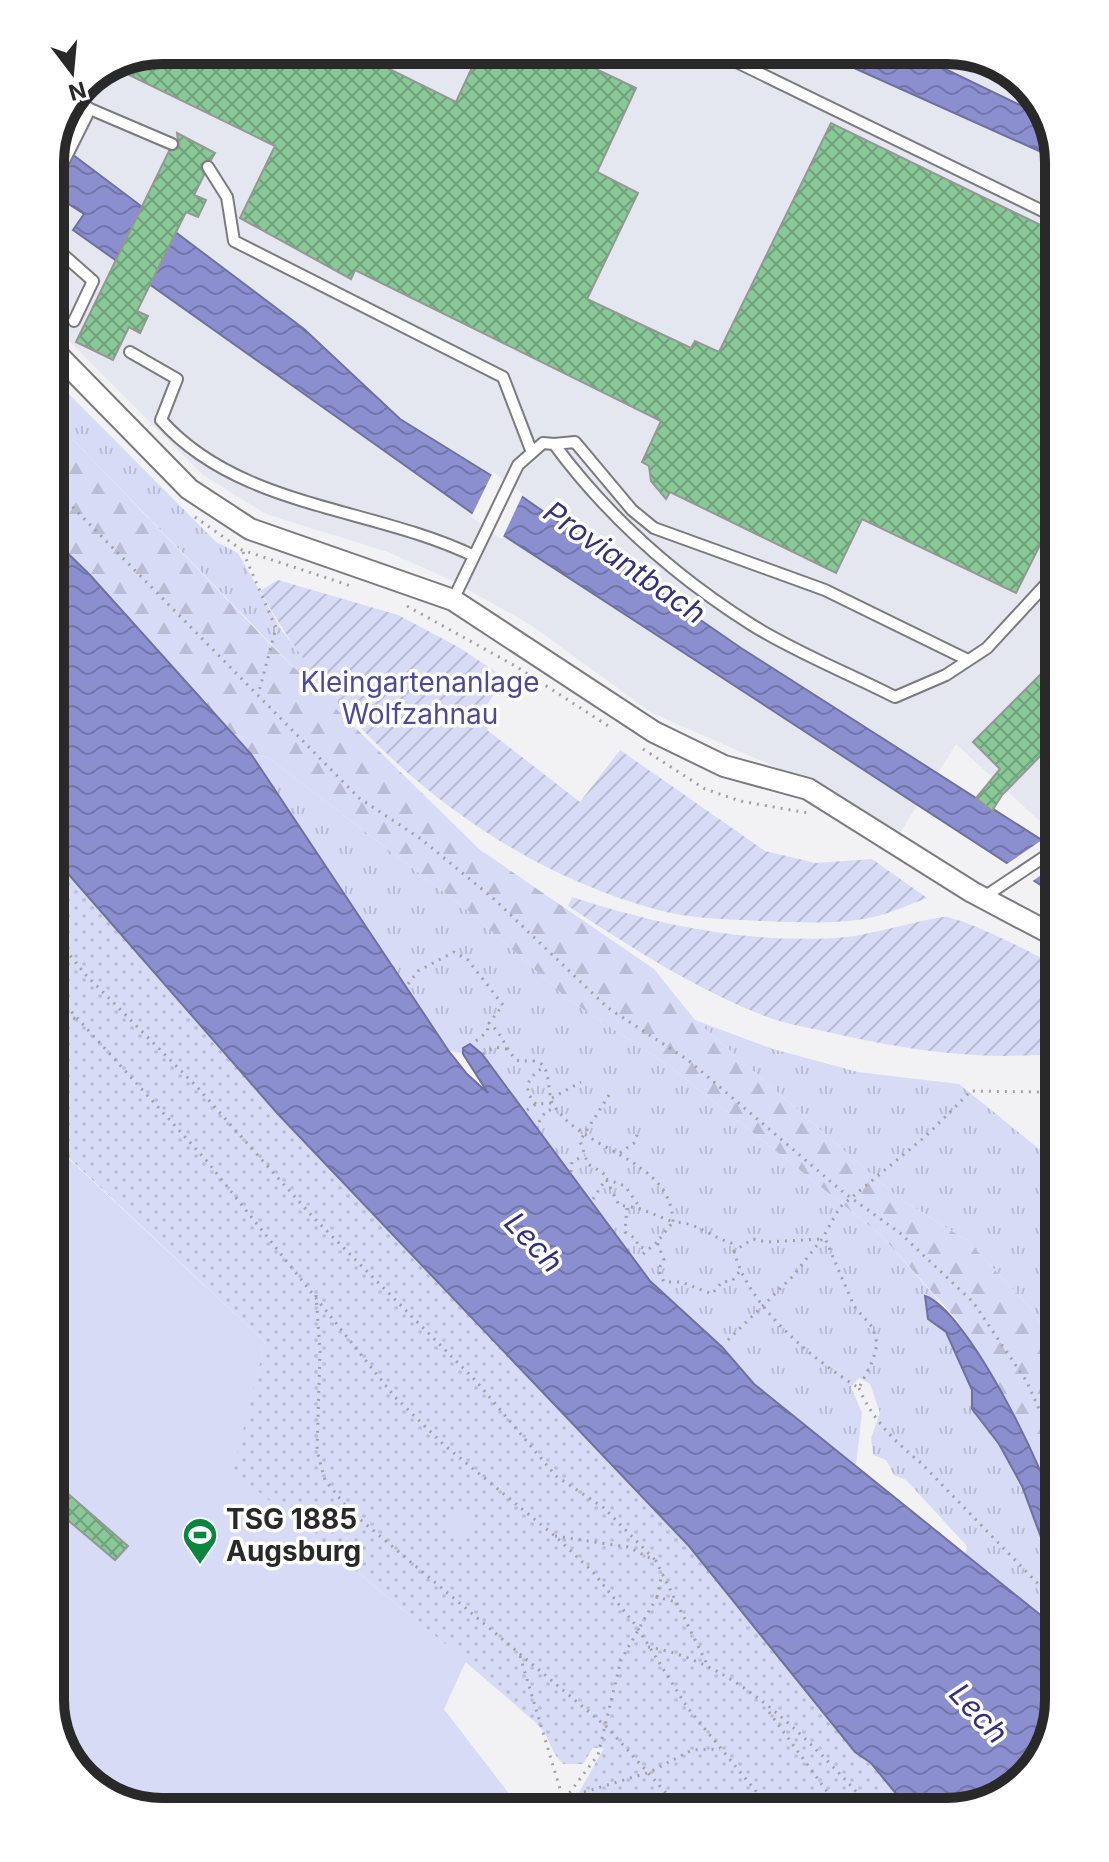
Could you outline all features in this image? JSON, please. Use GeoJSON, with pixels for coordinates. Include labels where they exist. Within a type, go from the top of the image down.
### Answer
{"type":"FeatureCollection","features":[{"type":"Feature","properties":{"kind":"street"},"geometry":{"type":"LineString","coordinates":[[64,361],[189,489],[250,529],[453,600],[665,738],[724,766],[808,789],[983,898],[1045,931]]}},
{"type":"Feature","properties":{"kind":"lane"},"geometry":{"type":"LineString","coordinates":[[741,64],[1045,212]]}},
{"type":"Feature","properties":{"kind":"lane"},"geometry":{"type":"LineString","coordinates":[[64,160],[88,112]]}},
{"type":"Feature","properties":{"kind":"lane"},"geometry":{"type":"LineString","coordinates":[[97,112],[172,144]]}},
{"type":"Feature","properties":{"kind":"lane"},"geometry":{"type":"LineString","coordinates":[[208,167],[227,197],[234,241],[503,377],[531,450]]}},
{"type":"Feature","properties":{"kind":"lane"},"geometry":{"type":"LineString","coordinates":[[64,255],[93,281],[74,321]]}},
{"type":"Feature","properties":{"kind":"lane"},"geometry":{"type":"LineString","coordinates":[[130,352],[177,379],[161,420],[201,458],[260,486],[477,550]]}},
{"type":"Feature","properties":{"kind":"lane"},"geometry":{"type":"LineString","coordinates":[[453,600],[518,465],[531,450],[543,443],[575,442],[632,510],[654,528],[825,590],[968,660]]}},
{"type":"Feature","properties":{"kind":"lane"},"geometry":{"type":"LineString","coordinates":[[554,444],[644,545],[688,582],[755,627],[895,697],[946,675],[987,648],[1045,585]]}},
{"type":"Feature","properties":{"kind":"lane"},"geometry":{"type":"LineString","coordinates":[[983,898],[1045,857]]}},
{"type":"Feature","properties":{"kind":"path"},"geometry":{"type":"LineString","coordinates":[[64,498],[359,798],[421,839],[504,909],[608,1008],[688,1060],[851,1198],[900,1233],[973,1302],[1027,1382],[1045,1422]]}},
{"type":"Feature","properties":{"kind":"path"},"geometry":{"type":"LineString","coordinates":[[189,510],[242,550],[354,587]]}},
{"type":"Feature","properties":{"kind":"path"},"geometry":{"type":"LineString","coordinates":[[242,550],[276,628],[258,695]]}},
{"type":"Feature","properties":{"kind":"path"},"geometry":{"type":"LineString","coordinates":[[407,606],[517,667],[617,732]]}},
{"type":"Feature","properties":{"kind":"path"},"geometry":{"type":"LineString","coordinates":[[642,749],[705,789],[740,801],[816,815]]}},
{"type":"Feature","properties":{"kind":"path"},"geometry":{"type":"LineString","coordinates":[[64,948],[86,975],[197,1087],[312,1216],[476,1381],[556,1476],[604,1508],[656,1561],[707,1664]]}},
{"type":"Feature","properties":{"kind":"path"},"geometry":{"type":"LineString","coordinates":[[408,984],[418,971],[454,952],[468,960],[503,1005],[489,1023],[487,1032],[476,1041]]}},
{"type":"Feature","properties":{"kind":"path"},"geometry":{"type":"LineString","coordinates":[[64,1003],[206,1160],[394,1396],[443,1444],[555,1536],[593,1572],[637,1627],[687,1707],[762,1798]]}},
{"type":"Feature","properties":{"kind":"path"},"geometry":{"type":"LineString","coordinates":[[64,1016],[79,1020]]}},
{"type":"Feature","properties":{"kind":"path"},"geometry":{"type":"LineString","coordinates":[[489,1023],[502,1035],[507,1049],[516,1060],[536,1061],[544,1067],[557,1108],[583,1132],[620,1153],[668,1194],[673,1222],[643,1254]]}},
{"type":"Feature","properties":{"kind":"path"},"geometry":{"type":"LineString","coordinates":[[483,1054],[495,1047],[507,1049]]}},
{"type":"Feature","properties":{"kind":"path"},"geometry":{"type":"LineString","coordinates":[[536,1104],[529,1097],[527,1086],[530,1075],[544,1067]]}},
{"type":"Feature","properties":{"kind":"path"},"geometry":{"type":"LineString","coordinates":[[527,1110],[552,1100],[581,1082]]}},
{"type":"Feature","properties":{"kind":"path"},"geometry":{"type":"LineString","coordinates":[[728,1340],[792,1277],[823,1238],[840,1207],[926,1136],[971,1091],[1045,1091]]}},
{"type":"Feature","properties":{"kind":"path"},"geometry":{"type":"LineString","coordinates":[[609,1095],[580,1141],[588,1164],[606,1179],[625,1186],[638,1200],[641,1209]]}},
{"type":"Feature","properties":{"kind":"path"},"geometry":{"type":"LineString","coordinates":[[539,1122],[546,1111],[557,1108]]}},
{"type":"Feature","properties":{"kind":"path"},"geometry":{"type":"LineString","coordinates":[[620,1153],[634,1143],[639,1130]]}},
{"type":"Feature","properties":{"kind":"path"},"geometry":{"type":"LineString","coordinates":[[571,1172],[572,1162],[585,1155]]}},
{"type":"Feature","properties":{"kind":"path"},"geometry":{"type":"LineString","coordinates":[[593,1199],[606,1179]]}},
{"type":"Feature","properties":{"kind":"path"},"geometry":{"type":"LineString","coordinates":[[606,1179],[619,1205],[641,1209],[673,1222],[689,1222],[731,1243],[740,1271],[801,1347],[823,1366],[859,1388],[870,1415],[883,1423],[900,1446],[921,1463],[1045,1591]]}},
{"type":"Feature","properties":{"kind":"path"},"geometry":{"type":"LineString","coordinates":[[627,1208],[625,1232],[636,1239],[638,1246],[649,1250]]}},
{"type":"Feature","properties":{"kind":"path"},"geometry":{"type":"LineString","coordinates":[[734,1251],[753,1239],[767,1242],[823,1238]]}},
{"type":"Feature","properties":{"kind":"path"},"geometry":{"type":"LineString","coordinates":[[823,1238],[854,1306],[873,1328],[877,1344],[859,1388]]}},
{"type":"Feature","properties":{"kind":"path"},"geometry":{"type":"LineString","coordinates":[[657,1242],[664,1260],[658,1270],[664,1282],[681,1282],[712,1294],[722,1282],[732,1281],[740,1271]]}},
{"type":"Feature","properties":{"kind":"path"},"geometry":{"type":"LineString","coordinates":[[316,1295],[320,1351],[316,1441],[325,1480],[349,1510],[608,1728],[671,1798]]}},
{"type":"Feature","properties":{"kind":"path"},"geometry":{"type":"LineString","coordinates":[[555,1536],[628,1547],[656,1561]]}},
{"type":"Feature","properties":{"kind":"path"},"geometry":{"type":"LineString","coordinates":[[568,1797],[598,1755],[608,1728],[621,1660],[637,1627],[657,1597],[662,1572]]}},
{"type":"Feature","properties":{"kind":"path"},"geometry":{"type":"LineString","coordinates":[[657,1597],[676,1602]]}},
{"type":"Feature","properties":{"kind":"path"},"geometry":{"type":"LineString","coordinates":[[648,1647],[707,1664],[765,1706],[811,1746],[861,1798]]}},
{"type":"Feature","properties":{"kind":"path"},"geometry":{"type":"LineString","coordinates":[[520,1656],[563,1798]]}},
{"type":"Feature","properties":{"kind":"path"},"geometry":{"type":"LineString","coordinates":[[765,1706],[832,1798]]}},
{"type":"Feature","properties":{"kind":"path"},"geometry":{"type":"LineString","coordinates":[[568,1797],[650,1772],[692,1750],[722,1749]]}},
{"type":"Feature","properties":{"kind":"shaded area"},"geometry":{"type":"Polygon","coordinates":[[[162,64],[845,64],[1044,153],[1045,826],[956,744],[896,839],[842,796],[652,713],[531,625],[451,580],[388,552],[266,514],[203,475],[64,336],[64,156],[67,137],[78,112],[112,112],[113,77],[131,69],[162,64]]]}},
{"type":"Feature","properties":{"kind":"shaded area"},"geometry":{"type":"Polygon","coordinates":[[[935,64],[966,66],[990,74],[1012,88],[1029,109],[935,64]]]}},
{"type":"Feature","properties":{"kind":"green space"},"geometry":{"type":"Polygon","coordinates":[[[64,389],[216,542],[238,553],[282,631],[355,721],[349,724],[64,430],[64,389]]]}},
{"type":"Feature","properties":{"kind":"green space"},"geometry":{"type":"Polygon","coordinates":[[[64,431],[271,645],[479,849],[654,969],[695,1020],[896,1196],[968,1241],[1034,1312],[1045,1333],[1045,1490],[1015,1416],[957,1320],[881,1235],[668,1065],[569,1000],[471,913],[269,758],[251,754],[64,550],[64,431]]]}},
{"type":"Feature","properties":{"kind":"green space","name":"Kleingartenanlage Wolfzahnau"},"geometry":{"type":"Polygon","coordinates":[[[278,580],[398,615],[460,648],[505,678],[483,711],[494,719],[487,730],[580,802],[620,750],[765,851],[816,863],[872,859],[927,898],[891,912],[842,922],[709,918],[658,910],[596,889],[537,862],[481,829],[428,790],[378,746],[294,646],[260,591],[278,580]]]}},
{"type":"Feature","properties":{"kind":"green space"},"geometry":{"type":"Polygon","coordinates":[[[251,754],[269,758],[471,913],[569,1000],[668,1065],[881,1235],[939,1301],[926,1296],[928,1318],[946,1332],[972,1390],[972,1409],[999,1444],[1022,1486],[1045,1548],[1045,1600],[1037,1615],[965,1555],[967,1546],[906,1480],[894,1475],[886,1460],[873,1455],[871,1438],[880,1413],[870,1384],[859,1378],[851,1387],[862,1413],[856,1465],[754,1384],[722,1347],[650,1281],[482,1054],[463,1048],[463,1054],[448,1050],[251,754]]]}},
{"type":"Feature","properties":{"kind":"green space"},"geometry":{"type":"Polygon","coordinates":[[[64,869],[277,1113],[689,1546],[855,1752],[871,1763],[900,1798],[576,1798],[604,1748],[593,1748],[583,1764],[563,1764],[537,1724],[424,1627],[232,1471],[265,1342],[64,1153],[64,869]]]}},
{"type":"Feature","properties":{"kind":"green space"},"geometry":{"type":"Polygon","coordinates":[[[572,897],[673,925],[777,938],[847,937],[948,917],[1045,960],[1045,1054],[1000,1056],[940,1052],[881,1043],[776,1020],[691,982],[568,906],[572,897]]]}},
{"type":"Feature","properties":{"kind":"green space"},"geometry":{"type":"Polygon","coordinates":[[[695,1020],[773,1049],[858,1072],[959,1084],[1045,1154],[1045,1333],[1034,1312],[968,1241],[896,1196],[695,1020]]]}},
{"type":"Feature","properties":{"kind":"green space","name":"TSG 1885 Augsburg"},"geometry":{"type":"Polygon","coordinates":[[[64,1154],[265,1342],[233,1471],[466,1661],[444,1709],[512,1798],[156,1798],[119,1788],[88,1765],[69,1731],[64,1700],[64,1154]]]}},
{"type":"Feature","properties":{"kind":"green space"},"geometry":{"type":"Polygon","coordinates":[[[459,1504],[476,1518],[462,1536],[445,1522],[459,1504]]]}},
{"type":"Feature","properties":{"kind":"water"},"geometry":{"type":"Polygon","coordinates":[[[845,64],[935,64],[1029,109],[1040,131],[1044,153],[845,64]]]}},
{"type":"Feature","properties":{"kind":"water"},"geometry":{"type":"Polygon","coordinates":[[[65,149],[304,329],[400,419],[492,476],[741,648],[1045,842],[1045,888],[503,535],[73,230],[84,214],[64,201],[65,149]]]}},
{"type":"Feature","properties":{"kind":"water","name":"Lech"},"geometry":{"type":"Polygon","coordinates":[[[64,550],[251,754],[448,1050],[467,1074],[488,1093],[463,1054],[463,1048],[470,1044],[482,1054],[650,1281],[722,1347],[754,1384],[1045,1619],[1044,1713],[1038,1737],[1025,1760],[1012,1774],[972,1795],[900,1798],[871,1763],[855,1752],[689,1546],[277,1113],[64,869],[64,550]]]}},
{"type":"Feature","properties":{"kind":"water"},"geometry":{"type":"Polygon","coordinates":[[[925,1296],[942,1308],[963,1331],[1005,1398],[1045,1482],[1045,1548],[1022,1486],[999,1444],[972,1409],[972,1390],[946,1332],[928,1319],[925,1296]]]}},
{"type":"Feature","properties":{"kind":"pier"},"geometry":{"type":"Polygon","coordinates":[[[493,472],[523,494],[502,539],[471,517],[493,472]]]}},
{"type":"Feature","properties":{"kind":"pier"},"geometry":{"type":"Polygon","coordinates":[[[1045,838],[1045,872],[1030,883],[1004,866],[1045,838]]]}},
{"type":"Feature","properties":{"kind":"building"},"geometry":{"type":"Polygon","coordinates":[[[162,64],[379,64],[456,102],[474,64],[585,64],[636,88],[597,172],[638,193],[587,299],[691,348],[695,341],[719,352],[831,123],[1045,227],[1045,535],[1016,593],[862,519],[836,573],[670,492],[666,499],[651,481],[649,466],[642,462],[661,421],[355,270],[351,279],[240,218],[275,146],[124,72],[162,64]]]}},
{"type":"Feature","properties":{"kind":"building"},"geometry":{"type":"Polygon","coordinates":[[[177,133],[215,153],[211,160],[201,164],[204,175],[194,195],[206,200],[198,217],[186,212],[137,311],[148,316],[140,333],[129,327],[113,360],[76,342],[169,151],[179,148],[177,133]]]}},
{"type":"Feature","properties":{"kind":"building"},"geometry":{"type":"Polygon","coordinates":[[[1045,670],[1045,751],[1002,795],[992,811],[976,798],[1000,769],[973,742],[1045,670]]]}},
{"type":"Feature","properties":{"kind":"building"},"geometry":{"type":"Polygon","coordinates":[[[64,1490],[128,1546],[115,1560],[64,1517],[64,1490]]]}},
{"type":"Feature","properties":{"kind":"place","name":"TSG 1885 Augsburg"},"geometry":{"type":"Point","coordinates":[200,1566]}},
{"type":"Feature","properties":{"kind":"water label","name":"Proviantbach"},"geometry":{"type":"Point","coordinates":[625,562]}}]}
